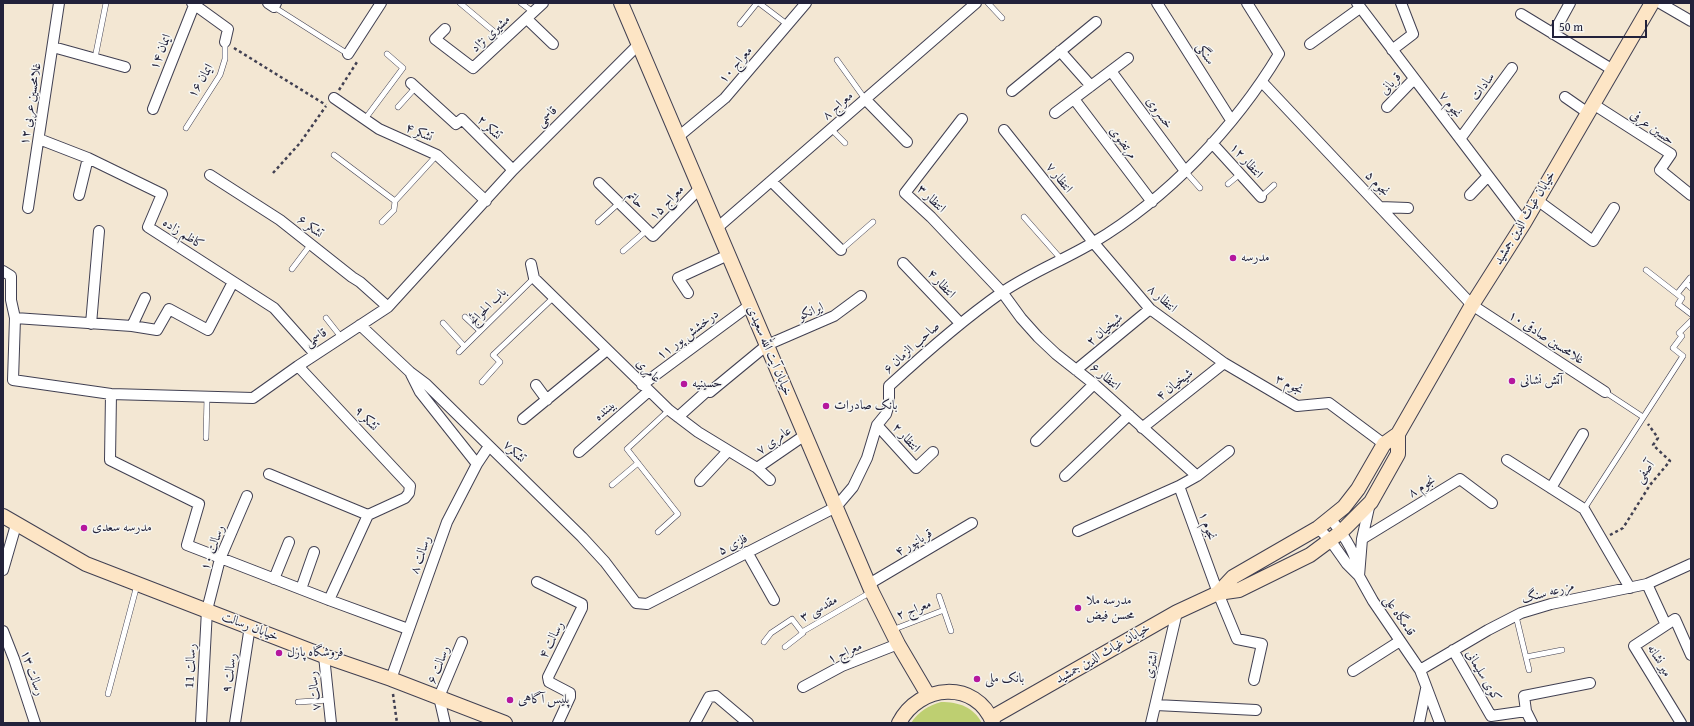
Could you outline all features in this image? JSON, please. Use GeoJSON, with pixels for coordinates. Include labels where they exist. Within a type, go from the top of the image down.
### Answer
{"type":"FeatureCollection","features":[{"type":"Feature","properties":{"kind":"main road","name":"خیابان آیت الله سعیدی"},"geometry":{"type":"LineString","coordinates":[[621,3],[870,588],[898,644],[928,695]]}},
{"type":"Feature","properties":{"kind":"main road","name":"خیابان غیاث الدین جمشید"},"geometry":{"type":"LineString","coordinates":[[1218,594],[1233,577],[1318,528],[1344,506],[1358,489],[1384,444],[1398,434],[1472,305],[1524,223],[1652,3]]}},
{"type":"Feature","properties":{"kind":"main road","name":"خیابان غیاث الدین جمشید"},"geometry":{"type":"LineString","coordinates":[[992,720],[1177,612],[1218,594],[1239,590],[1310,555],[1335,536],[1370,502],[1398,454],[1398,434]]}},
{"type":"Feature","properties":{"kind":"main road","name":"خیابان رسالت"},"geometry":{"type":"LineString","coordinates":[[3,516],[16,525],[86,564],[250,626],[324,656],[391,679],[505,723]]}},
{"type":"Feature","properties":{"kind":"main road"},"geometry":{"type":"LineString","coordinates":[[899,723],[904,713],[914,702],[928,695],[942,692],[957,692],[970,698],[982,706],[992,720]]}},
{"type":"Feature","properties":{"kind":"street","name":"غلامحسین عربی ۱۲"},"geometry":{"type":"LineString","coordinates":[[28,208],[59,3]]}},
{"type":"Feature","properties":{"kind":"street"},"geometry":{"type":"LineString","coordinates":[[348,54],[381,3]]}},
{"type":"Feature","properties":{"kind":"street","name":"مشیری نژاد"},"geometry":{"type":"LineString","coordinates":[[445,29],[435,39],[473,68],[543,3]]}},
{"type":"Feature","properties":{"kind":"street","name":"معراج ۱۰"},"geometry":{"type":"LineString","coordinates":[[678,137],[725,98],[806,3]]}},
{"type":"Feature","properties":{"kind":"street","name":"معراج ۸"},"geometry":{"type":"LineString","coordinates":[[717,228],[976,3]]}},
{"type":"Feature","properties":{"kind":"street","name":"سنگی"},"geometry":{"type":"LineString","coordinates":[[1156,3],[1231,120]]}},
{"type":"Feature","properties":{"kind":"street","name":"صاحب الزمان ۶"},"geometry":{"type":"LineString","coordinates":[[836,507],[853,487],[867,458],[878,426],[886,414],[889,404],[889,386],[960,323],[1002,292],[1093,242],[1152,202],[1212,143],[1262,82],[1279,54],[1247,3]]}},
{"type":"Feature","properties":{"kind":"street"},"geometry":{"type":"LineString","coordinates":[[1392,50],[1413,34],[1402,3]]}},
{"type":"Feature","properties":{"kind":"street"},"geometry":{"type":"LineString","coordinates":[[1553,34],[1570,3]]}},
{"type":"Feature","properties":{"kind":"street"},"geometry":{"type":"LineString","coordinates":[[1660,3],[1691,21]]}},
{"type":"Feature","properties":{"kind":"street"},"geometry":{"type":"LineString","coordinates":[[194,4],[228,29],[225,42]]}},
{"type":"Feature","properties":{"kind":"street","name":"ایمان ۱۴"},"geometry":{"type":"LineString","coordinates":[[153,109],[194,4]]}},
{"type":"Feature","properties":{"kind":"street"},"geometry":{"type":"LineString","coordinates":[[1310,44],[1359,5]]}},
{"type":"Feature","properties":{"kind":"street","name":"نجوم ۷"},"geometry":{"type":"LineString","coordinates":[[1359,5],[1524,223]]}},
{"type":"Feature","properties":{"kind":"street"},"geometry":{"type":"LineString","coordinates":[[1521,14],[1613,70]]}},
{"type":"Feature","properties":{"kind":"street"},"geometry":{"type":"LineString","coordinates":[[530,15],[553,44]]}},
{"type":"Feature","properties":{"kind":"street"},"geometry":{"type":"LineString","coordinates":[[1012,91],[1096,22]]}},
{"type":"Feature","properties":{"kind":"street","name":"قاسمی"},"geometry":{"type":"LineString","coordinates":[[3,271],[11,276],[11,300],[15,318],[13,380],[111,394],[253,398],[315,354],[388,307],[513,170],[638,44]]}},
{"type":"Feature","properties":{"kind":"street"},"geometry":{"type":"LineString","coordinates":[[53,47],[125,67]]}},
{"type":"Feature","properties":{"kind":"street"},"geometry":{"type":"LineString","coordinates":[[1060,51],[1091,86]]}},
{"type":"Feature","properties":{"kind":"street"},"geometry":{"type":"LineString","coordinates":[[1055,113],[1128,58]]}},
{"type":"Feature","properties":{"kind":"street","name":"سادات"},"geometry":{"type":"LineString","coordinates":[[1460,139],[1512,68]]}},
{"type":"Feature","properties":{"kind":"street","name":"خسروی"},"geometry":{"type":"LineString","coordinates":[[1111,71],[1185,170]]}},
{"type":"Feature","properties":{"kind":"street","name":"قربانی"},"geometry":{"type":"LineString","coordinates":[[1387,107],[1414,78]]}},
{"type":"Feature","properties":{"kind":"street","name":"نجوم ۵"},"geometry":{"type":"LineString","coordinates":[[1262,82],[1472,305]]}},
{"type":"Feature","properties":{"kind":"street","name":"تشکر ۲"},"geometry":{"type":"LineString","coordinates":[[414,85],[456,124],[462,119],[513,170]]}},
{"type":"Feature","properties":{"kind":"street"},"geometry":{"type":"LineString","coordinates":[[1565,97],[1590,108]]}},
{"type":"Feature","properties":{"kind":"street","name":"تشکر ۴"},"geometry":{"type":"LineString","coordinates":[[334,98],[379,129],[436,155],[486,201]]}},
{"type":"Feature","properties":{"kind":"street"},"geometry":{"type":"LineString","coordinates":[[866,99],[907,142]]}},
{"type":"Feature","properties":{"kind":"street","name":"مرتضوی"},"geometry":{"type":"LineString","coordinates":[[1074,99],[1152,202]]}},
{"type":"Feature","properties":{"kind":"street","name":"حسین عرفی"},"geometry":{"type":"LineString","coordinates":[[1590,108],[1671,154],[1660,170],[1691,195]]}},
{"type":"Feature","properties":{"kind":"street","name":"انتظار ۳"},"geometry":{"type":"LineString","coordinates":[[962,120],[905,193],[931,216],[1002,292]]}},
{"type":"Feature","properties":{"kind":"street","name":"انتظار ۷"},"geometry":{"type":"LineString","coordinates":[[1004,130],[1093,242]]}},
{"type":"Feature","properties":{"kind":"street","name":"کاظم زاده"},"geometry":{"type":"LineString","coordinates":[[39,139],[88,158],[162,194],[148,227],[274,308],[315,354]]}},
{"type":"Feature","properties":{"kind":"street","name":"انتظار ۱۲"},"geometry":{"type":"LineString","coordinates":[[1212,143],[1261,197]]}},
{"type":"Feature","properties":{"kind":"street"},"geometry":{"type":"LineString","coordinates":[[79,195],[88,158]]}},
{"type":"Feature","properties":{"kind":"street","name":"تشکر ۶"},"geometry":{"type":"LineString","coordinates":[[210,175],[274,216],[360,282],[388,307]]}},
{"type":"Feature","properties":{"kind":"street"},"geometry":{"type":"LineString","coordinates":[[1470,195],[1488,176]]}},
{"type":"Feature","properties":{"kind":"street"},"geometry":{"type":"LineString","coordinates":[[770,181],[841,250]]}},
{"type":"Feature","properties":{"kind":"street","name":"حاتم"},"geometry":{"type":"LineString","coordinates":[[599,183],[650,233]]}},
{"type":"Feature","properties":{"kind":"street","name":"معراج ۱۵"},"geometry":{"type":"LineString","coordinates":[[650,233],[700,188]]}},
{"type":"Feature","properties":{"kind":"street"},"geometry":{"type":"LineString","coordinates":[[1537,200],[1593,241],[1614,208]]}},
{"type":"Feature","properties":{"kind":"street"},"geometry":{"type":"LineString","coordinates":[[1380,207],[1408,208]]}},
{"type":"Feature","properties":{"kind":"street"},"geometry":{"type":"LineString","coordinates":[[91,324],[99,230]]}},
{"type":"Feature","properties":{"kind":"street","name":"انتظار ۸"},"geometry":{"type":"LineString","coordinates":[[1093,242],[1150,309],[1224,363]]}},
{"type":"Feature","properties":{"kind":"street"},"geometry":{"type":"LineString","coordinates":[[688,293],[678,278],[728,255]]}},
{"type":"Feature","properties":{"kind":"street"},"geometry":{"type":"LineString","coordinates":[[531,264],[534,278]]}},
{"type":"Feature","properties":{"kind":"street","name":"انتظار ۴"},"geometry":{"type":"LineString","coordinates":[[903,264],[960,323]]}},
{"type":"Feature","properties":{"kind":"street","name":"عامری"},"geometry":{"type":"LineString","coordinates":[[534,278],[669,410],[728,452],[757,468],[770,480]]}},
{"type":"Feature","properties":{"kind":"street"},"geometry":{"type":"LineString","coordinates":[[15,318],[132,326],[156,330],[168,309],[208,330],[233,282]]}},
{"type":"Feature","properties":{"kind":"street","name":"انتظار ۶"},"geometry":{"type":"LineString","coordinates":[[1002,292],[1021,318],[1038,337],[1094,384],[1196,476]]}},
{"type":"Feature","properties":{"kind":"street","name":"ایرانکو"},"geometry":{"type":"LineString","coordinates":[[678,417],[707,391],[710,392],[767,345],[834,316],[861,296]]}},
{"type":"Feature","properties":{"kind":"street"},"geometry":{"type":"LineString","coordinates":[[132,326],[145,298]]}},
{"type":"Feature","properties":{"kind":"street","name":"درخشش پور ۱۱"},"geometry":{"type":"LineString","coordinates":[[646,388],[750,305]]}},
{"type":"Feature","properties":{"kind":"street","name":"غلامحسین صادقی ۱۰"},"geometry":{"type":"LineString","coordinates":[[1472,305],[1605,392]]}},
{"type":"Feature","properties":{"kind":"street","name":"شیخیان ۲"},"geometry":{"type":"LineString","coordinates":[[1076,370],[1150,309]]}},
{"type":"Feature","properties":{"kind":"street","name":"تشکر۷"},"geometry":{"type":"LineString","coordinates":[[360,325],[410,372],[426,384],[582,537],[605,562],[636,603],[642,605]]}},
{"type":"Feature","properties":{"kind":"street"},"geometry":{"type":"LineString","coordinates":[[523,419],[607,350]]}},
{"type":"Feature","properties":{"kind":"street","name":"شیخیان ۴"},"geometry":{"type":"LineString","coordinates":[[1142,428],[1224,363]]}},
{"type":"Feature","properties":{"kind":"street","name":"نجوم ۳"},"geometry":{"type":"LineString","coordinates":[[1224,363],[1297,406],[1329,403],[1384,444]]}},
{"type":"Feature","properties":{"kind":"street","name":"تشکر ۹"},"geometry":{"type":"LineString","coordinates":[[298,366],[410,486],[410,493],[405,498],[368,515]]}},
{"type":"Feature","properties":{"kind":"street"},"geometry":{"type":"LineString","coordinates":[[410,372],[420,392],[477,464]]}},
{"type":"Feature","properties":{"kind":"street"},"geometry":{"type":"LineString","coordinates":[[1036,441],[1094,384]]}},
{"type":"Feature","properties":{"kind":"street"},"geometry":{"type":"LineString","coordinates":[[536,385],[547,400]]}},
{"type":"Feature","properties":{"kind":"street","name":"بیننده"},"geometry":{"type":"LineString","coordinates":[[579,452],[646,388]]}},
{"type":"Feature","properties":{"kind":"street"},"geometry":{"type":"LineString","coordinates":[[111,394],[110,460],[199,504],[187,545],[220,559],[408,629]]}},
{"type":"Feature","properties":{"kind":"street"},"geometry":{"type":"LineString","coordinates":[[1065,476],[1129,415]]}},
{"type":"Feature","properties":{"kind":"street","name":"انتظار ۲"},"geometry":{"type":"LineString","coordinates":[[878,426],[916,468],[933,452]]}},
{"type":"Feature","properties":{"kind":"street"},"geometry":{"type":"LineString","coordinates":[[1551,488],[1583,434]]}},
{"type":"Feature","properties":{"kind":"street","name":"عامری ۷"},"geometry":{"type":"LineString","coordinates":[[757,468],[805,435]]}},
{"type":"Feature","properties":{"kind":"street","name":"رسالت ۸"},"geometry":{"type":"LineString","coordinates":[[391,679],[447,522],[477,464],[490,446]]}},
{"type":"Feature","properties":{"kind":"street"},"geometry":{"type":"LineString","coordinates":[[1078,531],[1180,486],[1229,451]]}},
{"type":"Feature","properties":{"kind":"street"},"geometry":{"type":"LineString","coordinates":[[700,481],[728,452]]}},
{"type":"Feature","properties":{"kind":"street"},"geometry":{"type":"LineString","coordinates":[[1507,460],[1584,509],[1630,588]]}},
{"type":"Feature","properties":{"kind":"street"},"geometry":{"type":"LineString","coordinates":[[269,474],[368,515],[328,600]]}},
{"type":"Feature","properties":{"kind":"street","name":"نجوم ۸"},"geometry":{"type":"LineString","coordinates":[[1362,539],[1460,478],[1492,504]]}},
{"type":"Feature","properties":{"kind":"street","name":"نجوم ۱"},"geometry":{"type":"LineString","coordinates":[[1180,486],[1218,594]]}},
{"type":"Feature","properties":{"kind":"street","name":"رسالت ۱۰"},"geometry":{"type":"LineString","coordinates":[[207,610],[220,559],[247,496]]}},
{"type":"Feature","properties":{"kind":"street"},"geometry":{"type":"LineString","coordinates":[[1359,576],[1362,539],[1370,502]]}},
{"type":"Feature","properties":{"kind":"street","name":"فلزی ۵"},"geometry":{"type":"LineString","coordinates":[[642,605],[836,507]]}},
{"type":"Feature","properties":{"kind":"street"},"geometry":{"type":"LineString","coordinates":[[1330,518],[1335,536]]}},
{"type":"Feature","properties":{"kind":"street","name":"قربانپور ۴"},"geometry":{"type":"LineString","coordinates":[[870,588],[972,523]]}},
{"type":"Feature","properties":{"kind":"street"},"geometry":{"type":"LineString","coordinates":[[3,570],[16,525]]}},
{"type":"Feature","properties":{"kind":"street"},"geometry":{"type":"LineString","coordinates":[[1318,528],[1335,536]]}},
{"type":"Feature","properties":{"kind":"street","name":"قدمگاه علی"},"geometry":{"type":"LineString","coordinates":[[1335,536],[1347,564],[1359,576],[1373,601],[1420,670],[1440,723]]}},
{"type":"Feature","properties":{"kind":"street"},"geometry":{"type":"LineString","coordinates":[[274,579],[289,542]]}},
{"type":"Feature","properties":{"kind":"street"},"geometry":{"type":"LineString","coordinates":[[301,589],[314,552]]}},
{"type":"Feature","properties":{"kind":"street"},"geometry":{"type":"LineString","coordinates":[[747,552],[774,600]]}},
{"type":"Feature","properties":{"kind":"street","name":"مزرعه سنگ"},"geometry":{"type":"LineString","coordinates":[[1420,670],[1453,650],[1516,616],[1551,604],[1647,584],[1691,564]]}},
{"type":"Feature","properties":{"kind":"street","name":"رسالت ۴"},"geometry":{"type":"LineString","coordinates":[[538,582],[582,604],[582,608],[548,677],[549,682],[570,693],[570,697],[558,723]]}},
{"type":"Feature","properties":{"kind":"street"},"geometry":{"type":"LineString","coordinates":[[1647,584],[1691,655]]}},
{"type":"Feature","properties":{"kind":"street"},"geometry":{"type":"LineString","coordinates":[[1218,594],[1237,639],[1262,644],[1254,680]]}},
{"type":"Feature","properties":{"kind":"street","name":"رسالت 11"},"geometry":{"type":"LineString","coordinates":[[200,723],[207,610]]}},
{"type":"Feature","properties":{"kind":"street","name":"اشتری"},"geometry":{"type":"LineString","coordinates":[[1151,723],[1177,612]]}},
{"type":"Feature","properties":{"kind":"street","name":"میر نشانه"},"geometry":{"type":"LineString","coordinates":[[1670,622],[1634,646],[1681,723]]}},
{"type":"Feature","properties":{"kind":"street","name":"رسالت ۹"},"geometry":{"type":"LineString","coordinates":[[235,723],[250,626]]}},
{"type":"Feature","properties":{"kind":"street","name":"رسالت ۱۳"},"geometry":{"type":"LineString","coordinates":[[3,631],[35,723]]}},
{"type":"Feature","properties":{"kind":"street"},"geometry":{"type":"LineString","coordinates":[[1353,671],[1400,641]]}},
{"type":"Feature","properties":{"kind":"street","name":"رسالت ۶"},"geometry":{"type":"LineString","coordinates":[[439,697],[462,642]]}},
{"type":"Feature","properties":{"kind":"street","name":"معراج ۱"},"geometry":{"type":"LineString","coordinates":[[803,688],[842,666],[898,644]]}},
{"type":"Feature","properties":{"kind":"street","name":"کوی سلیمانی"},"geometry":{"type":"LineString","coordinates":[[1453,650],[1491,716],[1526,711]]}},
{"type":"Feature","properties":{"kind":"street","name":"رسالت ۷"},"geometry":{"type":"LineString","coordinates":[[324,656],[331,723]]}},
{"type":"Feature","properties":{"kind":"street"},"geometry":{"type":"LineString","coordinates":[[3,658],[14,659]]}},
{"type":"Feature","properties":{"kind":"street"},"geometry":{"type":"LineString","coordinates":[[1532,723],[1526,711],[1524,696],[1590,683]]}},
{"type":"Feature","properties":{"kind":"street"},"geometry":{"type":"LineString","coordinates":[[1419,723],[1426,688]]}},
{"type":"Feature","properties":{"kind":"street"},"geometry":{"type":"LineString","coordinates":[[695,723],[709,697],[712,696],[716,696],[748,723]]}},
{"type":"Feature","properties":{"kind":"street"},"geometry":{"type":"LineString","coordinates":[[439,697],[445,723]]}},
{"type":"Feature","properties":{"kind":"street"},"geometry":{"type":"LineString","coordinates":[[1156,705],[1256,710]]}},
{"type":"Feature","properties":{"kind":"lane"},"geometry":{"type":"LineString","coordinates":[[95,58],[106,3]]}},
{"type":"Feature","properties":{"kind":"lane"},"geometry":{"type":"LineString","coordinates":[[460,3],[504,40]]}},
{"type":"Feature","properties":{"kind":"lane"},"geometry":{"type":"LineString","coordinates":[[522,3],[530,15]]}},
{"type":"Feature","properties":{"kind":"lane"},"geometry":{"type":"LineString","coordinates":[[740,24],[758,3],[788,25]]}},
{"type":"Feature","properties":{"kind":"lane"},"geometry":{"type":"LineString","coordinates":[[988,3],[1002,18]]}},
{"type":"Feature","properties":{"kind":"lane"},"geometry":{"type":"LineString","coordinates":[[273,4],[348,54]]}},
{"type":"Feature","properties":{"kind":"lane","name":"ایمان ۱۶"},"geometry":{"type":"LineString","coordinates":[[186,128],[220,75],[225,59],[225,42]]}},
{"type":"Feature","properties":{"kind":"lane"},"geometry":{"type":"LineString","coordinates":[[365,119],[403,68],[387,54]]}},
{"type":"Feature","properties":{"kind":"lane"},"geometry":{"type":"LineString","coordinates":[[837,60],[866,99]]}},
{"type":"Feature","properties":{"kind":"lane"},"geometry":{"type":"LineString","coordinates":[[398,107],[414,85]]}},
{"type":"Feature","properties":{"kind":"lane"},"geometry":{"type":"LineString","coordinates":[[831,129],[845,143]]}},
{"type":"Feature","properties":{"kind":"lane"},"geometry":{"type":"LineString","coordinates":[[334,155],[395,201]]}},
{"type":"Feature","properties":{"kind":"lane"},"geometry":{"type":"LineString","coordinates":[[382,222],[394,210],[395,201],[436,155]]}},
{"type":"Feature","properties":{"kind":"lane"},"geometry":{"type":"LineString","coordinates":[[1185,170],[1200,188]]}},
{"type":"Feature","properties":{"kind":"lane"},"geometry":{"type":"LineString","coordinates":[[1228,184],[1240,174]]}},
{"type":"Feature","properties":{"kind":"lane"},"geometry":{"type":"LineString","coordinates":[[1261,197],[1274,185]]}},
{"type":"Feature","properties":{"kind":"lane"},"geometry":{"type":"LineString","coordinates":[[598,222],[619,203]]}},
{"type":"Feature","properties":{"kind":"lane"},"geometry":{"type":"LineString","coordinates":[[1024,217],[1061,260]]}},
{"type":"Feature","properties":{"kind":"lane"},"geometry":{"type":"LineString","coordinates":[[841,250],[873,222]]}},
{"type":"Feature","properties":{"kind":"lane"},"geometry":{"type":"LineString","coordinates":[[623,250],[650,233]]}},
{"type":"Feature","properties":{"kind":"lane"},"geometry":{"type":"LineString","coordinates":[[292,268],[311,244]]}},
{"type":"Feature","properties":{"kind":"lane"},"geometry":{"type":"LineString","coordinates":[[1646,270],[1682,298],[1678,304],[1691,314]]}},
{"type":"Feature","properties":{"kind":"lane","name":"باب الحوائج"},"geometry":{"type":"LineString","coordinates":[[459,352],[534,278]]}},
{"type":"Feature","properties":{"kind":"lane"},"geometry":{"type":"LineString","coordinates":[[1677,294],[1690,278]]}},
{"type":"Feature","properties":{"kind":"lane"},"geometry":{"type":"LineString","coordinates":[[1686,283],[1691,288]]}},
{"type":"Feature","properties":{"kind":"lane"},"geometry":{"type":"LineString","coordinates":[[482,382],[500,362],[493,355],[554,297]]}},
{"type":"Feature","properties":{"kind":"lane"},"geometry":{"type":"LineString","coordinates":[[465,317],[480,331]]}},
{"type":"Feature","properties":{"kind":"lane"},"geometry":{"type":"LineString","coordinates":[[326,318],[341,337]]}},
{"type":"Feature","properties":{"kind":"lane"},"geometry":{"type":"LineString","coordinates":[[1584,509],[1683,356],[1673,348],[1682,336],[1680,333],[1691,321]]}},
{"type":"Feature","properties":{"kind":"lane"},"geometry":{"type":"LineString","coordinates":[[443,323],[464,346]]}},
{"type":"Feature","properties":{"kind":"lane"},"geometry":{"type":"LineString","coordinates":[[1605,392],[1643,417]]}},
{"type":"Feature","properties":{"kind":"lane"},"geometry":{"type":"LineString","coordinates":[[206,438],[208,397]]}},
{"type":"Feature","properties":{"kind":"lane"},"geometry":{"type":"LineString","coordinates":[[658,532],[678,514],[627,449],[669,410]]}},
{"type":"Feature","properties":{"kind":"lane"},"geometry":{"type":"LineString","coordinates":[[612,485],[638,463]]}},
{"type":"Feature","properties":{"kind":"lane"},"geometry":{"type":"LineString","coordinates":[[108,694],[138,584]]}},
{"type":"Feature","properties":{"kind":"lane","name":"مقدسی ۳"},"geometry":{"type":"LineString","coordinates":[[764,642],[771,632],[792,619],[802,632],[870,588]]}},
{"type":"Feature","properties":{"kind":"lane"},"geometry":{"type":"LineString","coordinates":[[939,596],[951,631]]}},
{"type":"Feature","properties":{"kind":"lane","name":"معراج ۲"},"geometry":{"type":"LineString","coordinates":[[891,630],[944,610]]}},
{"type":"Feature","properties":{"kind":"lane"},"geometry":{"type":"LineString","coordinates":[[1516,616],[1528,670]]}},
{"type":"Feature","properties":{"kind":"lane"},"geometry":{"type":"LineString","coordinates":[[785,647],[802,632]]}},
{"type":"Feature","properties":{"kind":"lane"},"geometry":{"type":"LineString","coordinates":[[1526,657],[1562,650]]}},
{"type":"Feature","properties":{"kind":"lane"},"geometry":{"type":"LineString","coordinates":[[298,702],[329,700]]}},
{"type":"Feature","properties":{"kind":"path"},"geometry":{"type":"LineString","coordinates":[[225,42],[326,106]]}},
{"type":"Feature","properties":{"kind":"path"},"geometry":{"type":"LineString","coordinates":[[273,173],[300,143],[326,106],[334,98],[358,60],[348,54]]}},
{"type":"Feature","properties":{"kind":"path","name":"آصفی"},"geometry":{"type":"LineString","coordinates":[[1602,540],[1623,528],[1650,485],[1670,461],[1653,445],[1658,438],[1643,417]]}},
{"type":"Feature","properties":{"kind":"path"},"geometry":{"type":"LineString","coordinates":[[391,679],[397,723]]}},
{"type":"Feature","properties":{"kind":"green space"},"geometry":{"type":"Polygon","coordinates":[[[941,702],[965,706],[974,713],[982,723],[911,723],[917,715],[924,710],[941,702]]]}},
{"type":"Feature","properties":{"kind":"place","name":"مدرسه"},"geometry":{"type":"Point","coordinates":[1233,258]}},
{"type":"Feature","properties":{"kind":"place","name":"آتش نشانی"},"geometry":{"type":"Point","coordinates":[1512,381]}},
{"type":"Feature","properties":{"kind":"place","name":"حسینیه"},"geometry":{"type":"Point","coordinates":[684,384]}},
{"type":"Feature","properties":{"kind":"place","name":"بانک صادرات"},"geometry":{"type":"Point","coordinates":[826,406]}},
{"type":"Feature","properties":{"kind":"place","name":"مدرسه سعدی"},"geometry":{"type":"Point","coordinates":[84,528]}},
{"type":"Feature","properties":{"kind":"place","name":"مدرسه ملا محسن فیض"},"geometry":{"type":"Point","coordinates":[1078,608]}},
{"type":"Feature","properties":{"kind":"place","name":"فروشگاه پازل"},"geometry":{"type":"Point","coordinates":[279,653]}},
{"type":"Feature","properties":{"kind":"place","name":"بانک ملی"},"geometry":{"type":"Point","coordinates":[977,679]}},
{"type":"Feature","properties":{"kind":"place","name":"پلیس آگاهی"},"geometry":{"type":"Point","coordinates":[510,700]}}]}
